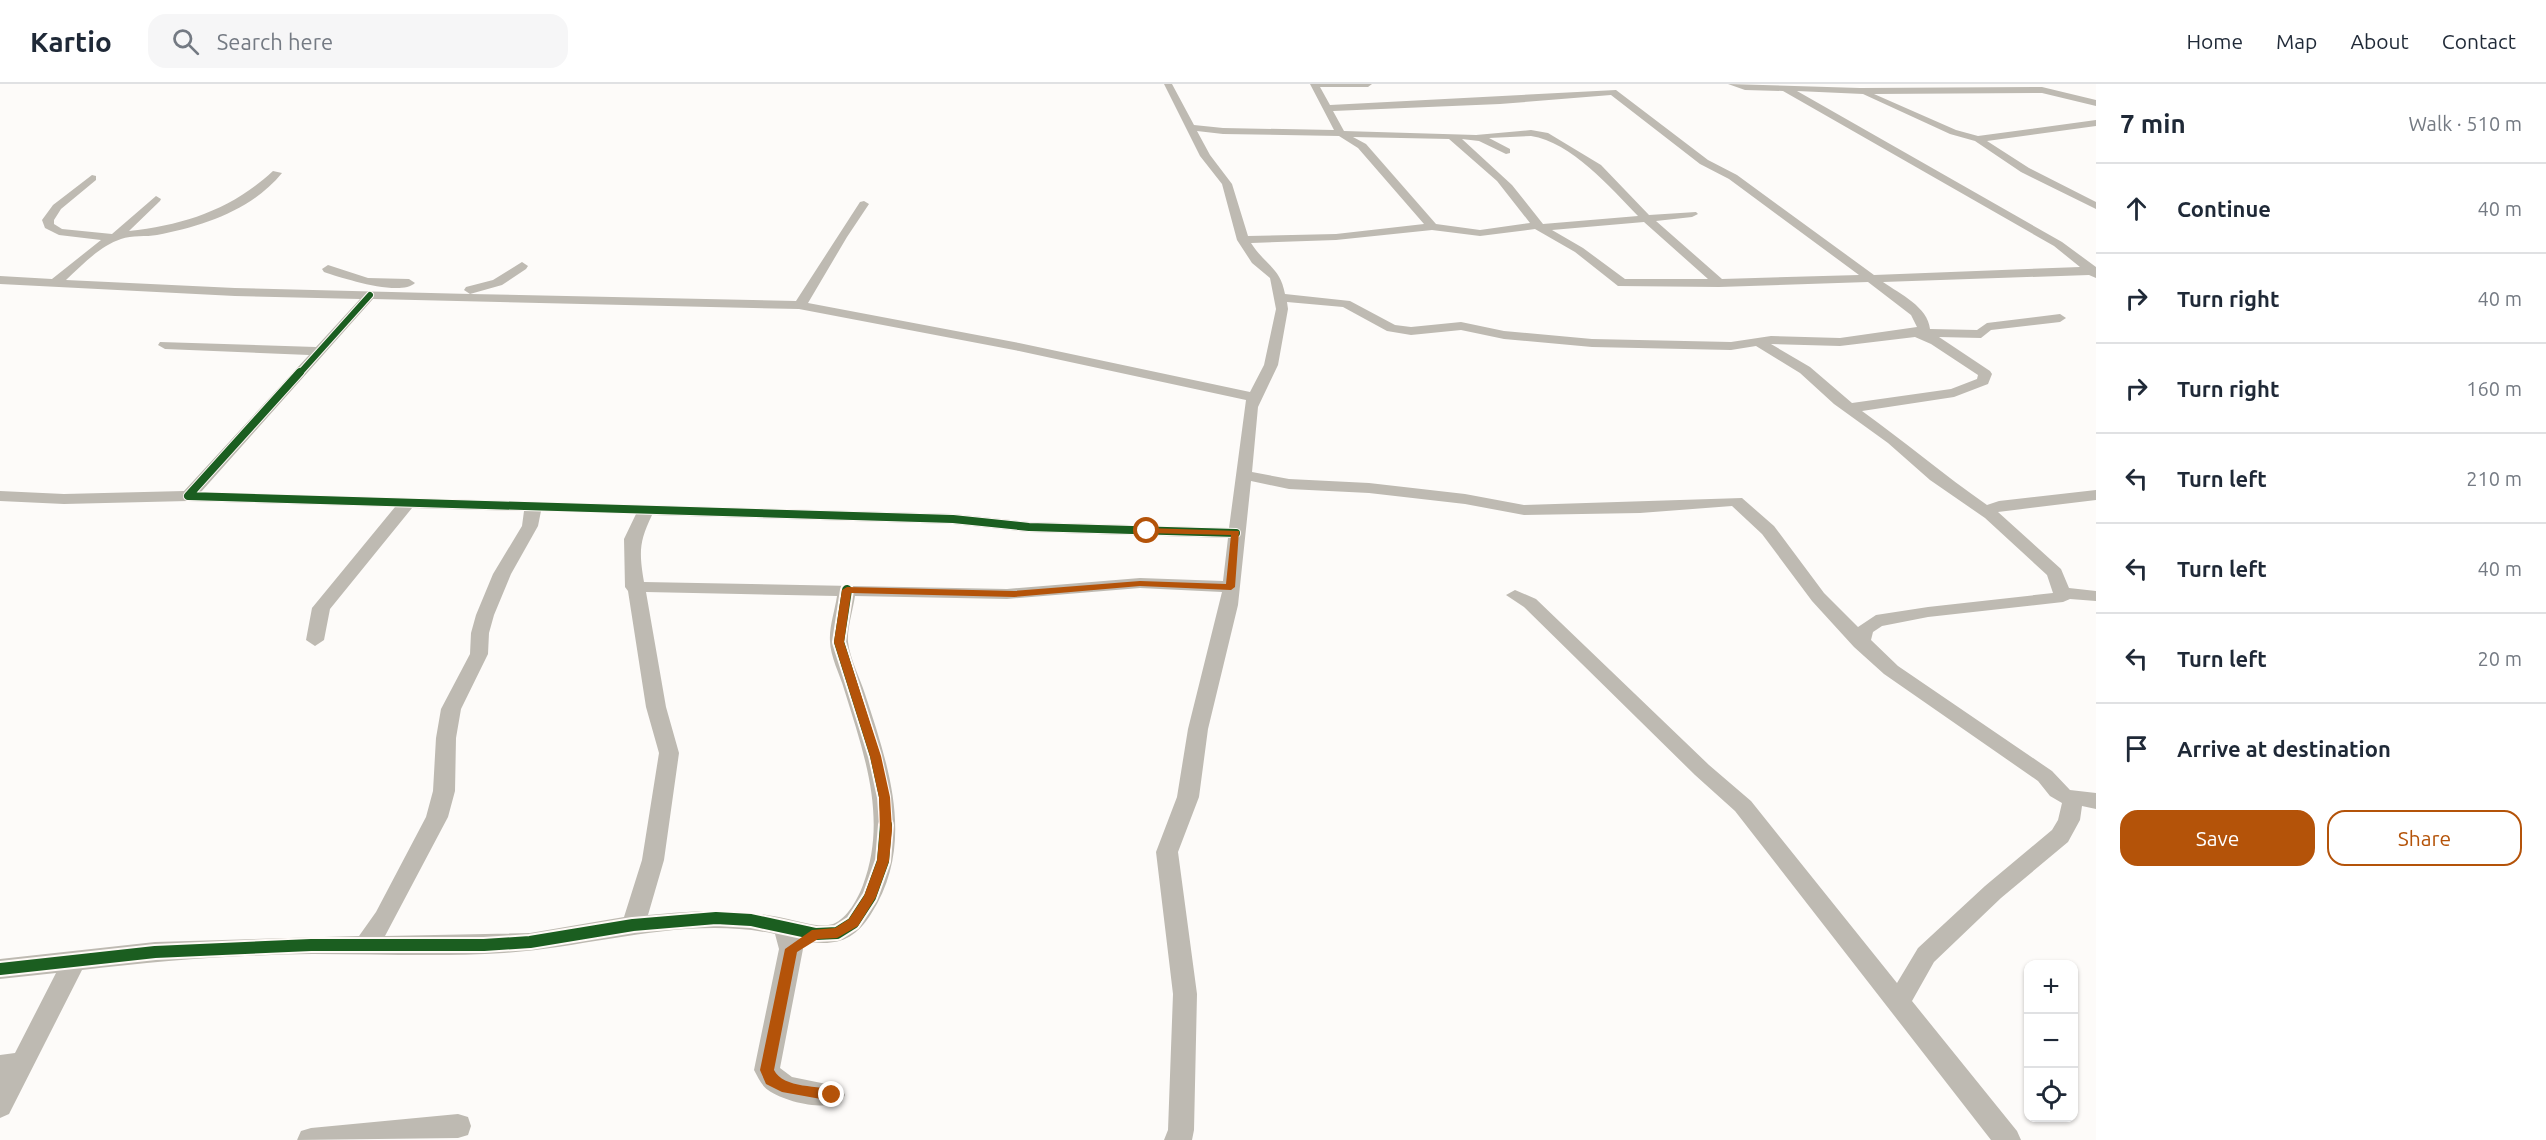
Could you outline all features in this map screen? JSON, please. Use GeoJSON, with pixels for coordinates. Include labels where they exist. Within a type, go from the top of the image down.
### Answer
{"type":"FeatureCollection","features":[{"type":"Feature","properties":{"kind":"street"},"geometry":{"type":"LineString","coordinates":[[1168,84],[1196,130],[1205,156],[1227,184],[1236,208],[1243,240],[1256,260],[1276,277],[1282,309],[1270,365],[1254,396],[1229,605],[1198,729],[1188,797],[1171,836],[1167,852],[1185,994],[1181,1130],[1178,1140]]}},
{"type":"Feature","properties":{"kind":"street"},"geometry":{"type":"LineString","coordinates":[[1314,84],[1340,133],[1362,146],[1432,227]]}},
{"type":"Feature","properties":{"kind":"street"},"geometry":{"type":"LineString","coordinates":[[1320,84],[1368,84]]}},
{"type":"Feature","properties":{"kind":"street"},"geometry":{"type":"LineString","coordinates":[[1732,84],[1745,87],[1860,91],[2048,90],[2096,103]]}},
{"type":"Feature","properties":{"kind":"street"},"geometry":{"type":"LineString","coordinates":[[1945,84],[1959,91]]}},
{"type":"Feature","properties":{"kind":"street"},"geometry":{"type":"LineString","coordinates":[[1784,88],[2058,244],[2094,272]]}},
{"type":"Feature","properties":{"kind":"street"},"geometry":{"type":"LineString","coordinates":[[1860,91],[1953,132],[1978,139],[2025,170],[2096,206]]}},
{"type":"Feature","properties":{"kind":"street"},"geometry":{"type":"LineString","coordinates":[[1326,108],[1500,101],[1613,92],[1704,162],[1733,177],[1923,321],[1924,329],[1917,333]]}},
{"type":"Feature","properties":{"kind":"street"},"geometry":{"type":"LineString","coordinates":[[1978,139],[2096,123]]}},
{"type":"Feature","properties":{"kind":"street"},"geometry":{"type":"LineString","coordinates":[[1196,130],[1456,136],[1513,136],[1531,133],[1545,135],[1597,167],[1646,217],[1719,283]]}},
{"type":"Feature","properties":{"kind":"street"},"geometry":{"type":"LineString","coordinates":[[1456,136],[1516,196],[1529,217],[1539,227],[1579,250],[1622,283],[1869,279],[2033,271],[2094,272]]}},
{"type":"Feature","properties":{"kind":"street"},"geometry":{"type":"LineString","coordinates":[[1456,136],[1482,139],[1506,151]]}},
{"type":"Feature","properties":{"kind":"street"},"geometry":{"type":"LineString","coordinates":[[92,178],[57,207],[48,220],[49,225],[59,232],[115,238],[183,226],[224,211],[253,196],[277,173]]}},
{"type":"Feature","properties":{"kind":"street"},"geometry":{"type":"LineString","coordinates":[[55,283],[93,250],[115,238],[156,199]]}},
{"type":"Feature","properties":{"kind":"street"},"geometry":{"type":"LineString","coordinates":[[800,305],[810,296],[818,274],[852,223],[855,213],[864,204]]}},
{"type":"Feature","properties":{"kind":"street"},"geometry":{"type":"LineString","coordinates":[[1243,240],[1336,237],[1432,227],[1480,233],[1692,214]]}},
{"type":"Feature","properties":{"kind":"street"},"geometry":{"type":"LineString","coordinates":[[439,296],[488,287],[506,279],[522,266]]}},
{"type":"Feature","properties":{"kind":"street"},"geometry":{"type":"LineString","coordinates":[[328,269],[367,282],[488,287]]}},
{"type":"Feature","properties":{"kind":"street"},"geometry":{"type":"LineString","coordinates":[[0,280],[236,292],[800,305],[1019,347],[1254,396]]}},
{"type":"Feature","properties":{"kind":"street"},"geometry":{"type":"LineString","coordinates":[[188,496],[370,295]]}},
{"type":"Feature","properties":{"kind":"street"},"geometry":{"type":"LineString","coordinates":[[1279,297],[1346,303],[1392,328],[1412,331],[1461,326],[1504,335],[1592,343],[1731,346],[1758,342],[1840,342],[1917,333],[1981,334],[1987,327],[2060,318]]}},
{"type":"Feature","properties":{"kind":"street"},"geometry":{"type":"LineString","coordinates":[[1849,408],[1954,393],[1983,381],[1985,374],[1936,342],[1917,333]]}},
{"type":"Feature","properties":{"kind":"street"},"geometry":{"type":"LineString","coordinates":[[1758,342],[1805,370],[1936,477],[1986,512],[2055,573],[2063,597],[1876,621],[1865,630],[1861,643]]}},
{"type":"Feature","properties":{"kind":"street"},"geometry":{"type":"LineString","coordinates":[[165,345],[320,351]]}},
{"type":"Feature","properties":{"kind":"street"},"geometry":{"type":"LineString","coordinates":[[1243,475],[1289,484],[1369,488],[1465,499],[1524,510],[1640,508],[1736,501],[1768,530],[1818,597],[1861,643],[1906,682],[2045,776],[2056,792],[2073,800],[2096,801]]}},
{"type":"Feature","properties":{"kind":"street"},"geometry":{"type":"LineString","coordinates":[[1986,512],[1999,506],[2096,495]]}},
{"type":"Feature","properties":{"kind":"street"},"geometry":{"type":"LineString","coordinates":[[0,496],[64,499],[188,496],[407,502],[645,512],[953,519],[1029,527],[1236,533]]}},
{"type":"Feature","properties":{"kind":"street"},"geometry":{"type":"LineString","coordinates":[[315,640],[321,608],[407,502]]}},
{"type":"Feature","properties":{"kind":"street"},"geometry":{"type":"LineString","coordinates":[[365,945],[384,918],[437,817],[444,791],[446,738],[451,709],[476,663],[485,615],[502,574],[530,526],[533,508]]}},
{"type":"Feature","properties":{"kind":"street"},"geometry":{"type":"LineString","coordinates":[[633,925],[653,860],[669,753],[656,707],[646,634],[634,587],[630,548],[645,512]]}},
{"type":"Feature","properties":{"kind":"street"},"geometry":{"type":"LineString","coordinates":[[634,587],[1014,594],[1130,584],[1231,587]]}},
{"type":"Feature","properties":{"kind":"street"},"geometry":{"type":"LineString","coordinates":[[0,969],[75,959],[166,951],[365,945],[484,945],[530,942],[633,925],[736,919],[788,938],[837,933],[854,923],[870,897],[883,861],[886,830],[884,797],[875,756],[839,642],[847,590]]}},
{"type":"Feature","properties":{"kind":"street"},"geometry":{"type":"LineString","coordinates":[[2062,593],[2096,596]]}},
{"type":"Feature","properties":{"kind":"street"},"geometry":{"type":"LineString","coordinates":[[1515,595],[1530,603],[1702,770],[1743,806],[2007,1140]]}},
{"type":"Feature","properties":{"kind":"street"},"geometry":{"type":"LineString","coordinates":[[1899,1001],[1926,955],[1993,892],[2060,836],[2069,820],[2073,800]]}},
{"type":"Feature","properties":{"kind":"street"},"geometry":{"type":"LineString","coordinates":[[788,938],[767,1070],[771,1079],[787,1087],[832,1095]]}},
{"type":"Feature","properties":{"kind":"street"},"geometry":{"type":"LineString","coordinates":[[0,1106],[11,1064],[75,959]]}},
{"type":"Feature","properties":{"kind":"street"},"geometry":{"type":"LineString","coordinates":[[311,1140],[458,1126]]}},
{"type":"Feature","properties":{"kind":"cycle path"},"geometry":{"type":"LineString","coordinates":[[370,295],[188,496],[953,519],[1029,527],[1236,533]]}},
{"type":"Feature","properties":{"kind":"cycle path"},"geometry":{"type":"LineString","coordinates":[[0,969],[155,952],[311,945],[484,945],[530,942],[633,925],[716,918],[751,920],[816,934],[837,933],[853,923],[870,897],[883,861],[886,830],[884,797],[875,756],[839,642],[847,590]]}},
{"type":"Feature","properties":{"kind":"route"},"geometry":{"type":"LineString","coordinates":[[832,1095],[787,1087],[771,1079],[767,1070],[791,949],[816,934],[837,933],[854,923],[870,897],[883,861],[886,830],[884,797],[875,756],[839,642],[847,590],[1014,594],[1140,583],[1231,587],[1236,533],[1147,531]]}}]}
